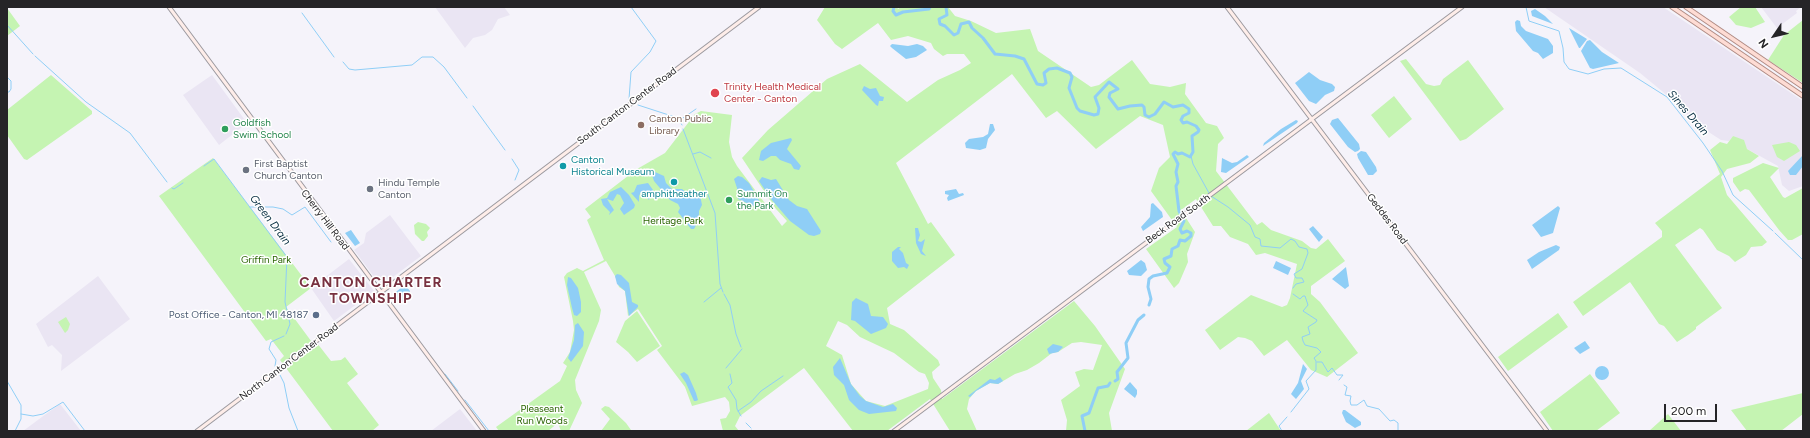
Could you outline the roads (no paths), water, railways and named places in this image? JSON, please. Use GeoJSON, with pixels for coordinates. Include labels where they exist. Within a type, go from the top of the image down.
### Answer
{"type":"FeatureCollection","features":[{"type":"Feature","properties":{"kind":"main road","name":"Cherry Hill Road"},"geometry":{"type":"LineString","coordinates":[[168,7],[484,431]]}},
{"type":"Feature","properties":{"kind":"main road","name":"South Canton Center Road"},"geometry":{"type":"LineString","coordinates":[[380,292],[759,7]]}},
{"type":"Feature","properties":{"kind":"main road","name":"Geddes Road"},"geometry":{"type":"LineString","coordinates":[[1227,7],[1547,431]]}},
{"type":"Feature","properties":{"kind":"main road","name":"Beck Road South"},"geometry":{"type":"LineString","coordinates":[[894,431],[1462,7]]}},
{"type":"Feature","properties":{"kind":"main road"},"geometry":{"type":"LineString","coordinates":[[1672,7],[1803,96]]}},
{"type":"Feature","properties":{"kind":"main road"},"geometry":{"type":"LineString","coordinates":[[1686,7],[1789,77],[1803,88],[1799,93]]}},
{"type":"Feature","properties":{"kind":"main road"},"geometry":{"type":"LineString","coordinates":[[1703,28],[1710,29],[1712,25]]}},
{"type":"Feature","properties":{"kind":"main road"},"geometry":{"type":"LineString","coordinates":[[1722,41],[1726,37],[1739,43]]}},
{"type":"Feature","properties":{"kind":"main road"},"geometry":{"type":"LineString","coordinates":[[1779,80],[1787,82],[1789,77]]}},
{"type":"Feature","properties":{"kind":"main road","name":"North Canton Center Road"},"geometry":{"type":"LineString","coordinates":[[197,431],[380,292]]}},
{"type":"Feature","properties":{"kind":"water"},"geometry":{"type":"Polygon","coordinates":[[[1535,9],[1553,24],[1532,16],[1531,11],[1535,9]]]}},
{"type":"Feature","properties":{"kind":"water"},"geometry":{"type":"Polygon","coordinates":[[[1517,20],[1520,21],[1521,26],[1526,31],[1548,39],[1553,46],[1553,53],[1543,59],[1538,53],[1533,51],[1516,31],[1515,22],[1517,20]]]}},
{"type":"Feature","properties":{"kind":"water"},"geometry":{"type":"Polygon","coordinates":[[[1569,28],[1587,39],[1580,48],[1579,48],[1569,28]]]}},
{"type":"Feature","properties":{"kind":"water"},"geometry":{"type":"Polygon","coordinates":[[[1590,40],[1602,52],[1619,63],[1593,69],[1590,68],[1581,51],[1587,41],[1590,40]]]}},
{"type":"Feature","properties":{"kind":"water"},"geometry":{"type":"Polygon","coordinates":[[[892,44],[908,46],[917,44],[923,46],[927,50],[916,57],[906,59],[890,46],[892,44]]]}},
{"type":"Feature","properties":{"kind":"water"},"geometry":{"type":"Polygon","coordinates":[[[1309,72],[1320,80],[1332,84],[1335,87],[1334,91],[1325,95],[1316,104],[1309,101],[1295,83],[1309,72]]]}},
{"type":"Feature","properties":{"kind":"water"},"geometry":{"type":"Polygon","coordinates":[[[864,86],[870,89],[876,88],[880,96],[884,97],[883,101],[879,101],[878,106],[862,90],[864,86]]]}},
{"type":"Feature","properties":{"kind":"water"},"geometry":{"type":"Polygon","coordinates":[[[1338,118],[1359,144],[1360,149],[1358,151],[1355,152],[1348,147],[1330,124],[1332,120],[1338,118]]]}},
{"type":"Feature","properties":{"kind":"water"},"geometry":{"type":"Polygon","coordinates":[[[1296,120],[1298,121],[1297,123],[1263,146],[1264,143],[1281,129],[1296,120]]]}},
{"type":"Feature","properties":{"kind":"water"},"geometry":{"type":"Polygon","coordinates":[[[990,124],[993,124],[995,130],[988,139],[986,148],[980,150],[966,148],[965,143],[969,139],[983,137],[988,134],[990,124]]]}},
{"type":"Feature","properties":{"kind":"water"},"geometry":{"type":"Polygon","coordinates":[[[791,138],[792,140],[787,149],[801,166],[799,170],[794,169],[791,164],[780,160],[776,156],[771,156],[763,161],[759,160],[761,151],[771,143],[791,138]]]}},
{"type":"Feature","properties":{"kind":"water"},"geometry":{"type":"Polygon","coordinates":[[[1361,151],[1366,152],[1376,167],[1377,171],[1373,175],[1368,175],[1358,158],[1357,154],[1361,151]]]}},
{"type":"Feature","properties":{"kind":"water"},"geometry":{"type":"Polygon","coordinates":[[[1247,155],[1249,157],[1226,173],[1221,172],[1222,158],[1232,163],[1237,162],[1247,155]]]}},
{"type":"Feature","properties":{"kind":"water"},"geometry":{"type":"Polygon","coordinates":[[[1803,155],[1803,166],[1796,175],[1790,175],[1788,171],[1803,155]]]}},
{"type":"Feature","properties":{"kind":"water"},"geometry":{"type":"Polygon","coordinates":[[[655,172],[664,176],[666,183],[672,189],[682,189],[687,193],[700,195],[702,205],[699,211],[699,220],[694,229],[691,229],[678,212],[680,208],[678,204],[670,200],[654,181],[652,175],[655,172]]]}},
{"type":"Feature","properties":{"kind":"water"},"geometry":{"type":"Polygon","coordinates":[[[738,176],[742,177],[749,183],[763,207],[760,208],[753,206],[738,199],[734,179],[738,176]]]}},
{"type":"Feature","properties":{"kind":"water"},"geometry":{"type":"Polygon","coordinates":[[[762,177],[771,180],[776,179],[789,200],[797,206],[807,209],[821,231],[820,234],[814,236],[809,235],[790,221],[771,199],[759,181],[762,177]]]}},
{"type":"Feature","properties":{"kind":"water"},"geometry":{"type":"Polygon","coordinates":[[[648,183],[653,190],[651,197],[648,200],[648,194],[641,192],[639,202],[631,193],[634,192],[637,185],[648,183]]]}},
{"type":"Feature","properties":{"kind":"water"},"geometry":{"type":"Polygon","coordinates":[[[621,187],[629,195],[635,205],[634,208],[624,215],[620,209],[624,203],[620,195],[617,194],[613,201],[607,199],[614,210],[609,215],[610,212],[603,205],[601,199],[607,198],[610,192],[621,187]]]}},
{"type":"Feature","properties":{"kind":"water"},"geometry":{"type":"Polygon","coordinates":[[[956,189],[959,194],[963,193],[964,195],[948,201],[947,198],[949,195],[945,194],[945,191],[956,189]]]}},
{"type":"Feature","properties":{"kind":"water"},"geometry":{"type":"Polygon","coordinates":[[[1153,203],[1162,212],[1163,217],[1143,231],[1141,227],[1150,217],[1151,204],[1153,203]]]}},
{"type":"Feature","properties":{"kind":"water"},"geometry":{"type":"Polygon","coordinates":[[[1558,206],[1560,208],[1553,233],[1541,237],[1532,225],[1558,206]]]}},
{"type":"Feature","properties":{"kind":"water"},"geometry":{"type":"Polygon","coordinates":[[[1313,226],[1323,237],[1319,242],[1309,229],[1313,226]]]}},
{"type":"Feature","properties":{"kind":"water"},"geometry":{"type":"Polygon","coordinates":[[[915,228],[918,228],[920,235],[918,241],[921,242],[925,239],[922,251],[926,256],[921,254],[916,243],[915,228]]]}},
{"type":"Feature","properties":{"kind":"water"},"geometry":{"type":"Polygon","coordinates":[[[351,230],[360,243],[355,246],[345,233],[351,230]]]}},
{"type":"Feature","properties":{"kind":"water"},"geometry":{"type":"Polygon","coordinates":[[[1556,245],[1560,247],[1559,250],[1532,269],[1527,260],[1539,252],[1556,245]]]}},
{"type":"Feature","properties":{"kind":"water"},"geometry":{"type":"Polygon","coordinates":[[[898,247],[901,247],[899,249],[903,253],[906,263],[909,265],[907,269],[904,267],[898,268],[892,261],[892,252],[898,247]]]}},
{"type":"Feature","properties":{"kind":"water"},"geometry":{"type":"Polygon","coordinates":[[[1141,260],[1145,263],[1147,270],[1141,276],[1129,275],[1127,271],[1141,260]]]}},
{"type":"Feature","properties":{"kind":"water"},"geometry":{"type":"Polygon","coordinates":[[[1276,261],[1291,268],[1288,275],[1273,268],[1276,261]]]}},
{"type":"Feature","properties":{"kind":"water"},"geometry":{"type":"Polygon","coordinates":[[[1346,267],[1349,286],[1345,289],[1332,279],[1346,267]]]}},
{"type":"Feature","properties":{"kind":"water"},"geometry":{"type":"Polygon","coordinates":[[[617,274],[621,275],[629,283],[632,302],[638,305],[638,307],[629,316],[625,291],[617,284],[615,276],[617,274]]]}},
{"type":"Feature","properties":{"kind":"water"},"geometry":{"type":"Polygon","coordinates":[[[568,277],[571,278],[578,288],[581,302],[581,312],[577,316],[574,315],[572,308],[567,285],[568,277]]]}},
{"type":"Feature","properties":{"kind":"water"},"geometry":{"type":"Polygon","coordinates":[[[405,285],[410,291],[410,295],[400,304],[393,294],[405,285]]]}},
{"type":"Feature","properties":{"kind":"water"},"geometry":{"type":"Polygon","coordinates":[[[856,298],[868,304],[871,316],[883,317],[888,324],[886,328],[871,334],[855,321],[851,320],[852,302],[856,298]]]}},
{"type":"Feature","properties":{"kind":"water"},"geometry":{"type":"Polygon","coordinates":[[[578,323],[584,332],[583,346],[571,362],[568,358],[574,340],[575,325],[578,323]]]}},
{"type":"Feature","properties":{"kind":"water"},"geometry":{"type":"Polygon","coordinates":[[[1585,341],[1590,348],[1580,354],[1574,348],[1585,341]]]}},
{"type":"Feature","properties":{"kind":"water"},"geometry":{"type":"Polygon","coordinates":[[[1053,344],[1063,347],[1058,352],[1049,354],[1047,349],[1053,344]]]}},
{"type":"Feature","properties":{"kind":"water"},"geometry":{"type":"Polygon","coordinates":[[[840,358],[851,384],[860,396],[866,401],[883,407],[893,404],[897,408],[896,411],[869,414],[859,410],[849,400],[844,385],[834,375],[833,367],[840,358]]]}},
{"type":"Feature","properties":{"kind":"water"},"geometry":{"type":"Polygon","coordinates":[[[1303,364],[1307,369],[1301,381],[1304,389],[1296,399],[1291,394],[1298,383],[1303,364]]]}},
{"type":"Feature","properties":{"kind":"water"},"geometry":{"type":"Polygon","coordinates":[[[1602,366],[1607,368],[1609,373],[1607,378],[1602,380],[1597,378],[1595,373],[1597,368],[1602,366]]]}},
{"type":"Feature","properties":{"kind":"water"},"geometry":{"type":"Polygon","coordinates":[[[684,372],[688,375],[696,393],[698,400],[696,401],[694,401],[680,374],[684,372]]]}},
{"type":"Feature","properties":{"kind":"water"},"geometry":{"type":"Polygon","coordinates":[[[1000,377],[1003,381],[998,384],[990,383],[976,391],[970,397],[968,396],[990,379],[995,380],[1000,377]]]}},
{"type":"Feature","properties":{"kind":"water"},"geometry":{"type":"Polygon","coordinates":[[[1130,382],[1137,390],[1135,398],[1124,389],[1130,382]]]}},
{"type":"Feature","properties":{"kind":"water"},"geometry":{"type":"Polygon","coordinates":[[[1343,410],[1361,422],[1361,425],[1355,428],[1346,422],[1342,413],[1343,410]]]}},
{"type":"Feature","properties":{"kind":"waterway"},"geometry":{"type":"LineString","coordinates":[[629,99],[631,72],[650,52],[656,41],[631,7]]}},
{"type":"Feature","properties":{"kind":"waterway"},"geometry":{"type":"LineString","coordinates":[[894,7],[893,11],[896,15],[903,12],[929,9],[930,7]]}},
{"type":"Feature","properties":{"kind":"waterway"},"geometry":{"type":"LineString","coordinates":[[946,7],[947,15],[939,19],[940,24],[945,26],[954,35],[958,33],[961,24],[969,22],[972,28],[983,38],[995,54],[1015,56],[1024,59],[1037,84],[1043,85],[1046,83],[1044,73],[1049,69],[1057,68],[1070,73],[1072,77],[1069,88],[1077,108],[1080,111],[1094,115],[1098,114],[1099,108],[1095,97],[1109,82],[1118,89],[1110,93],[1109,97],[1118,109],[1142,105],[1144,107],[1145,115],[1149,117],[1155,114],[1164,102],[1173,107],[1183,105],[1189,109],[1189,113],[1183,116],[1181,120],[1183,123],[1187,122],[1196,126],[1199,130],[1192,136],[1193,152],[1190,157],[1182,153],[1178,154],[1175,152],[1173,154],[1178,164],[1176,172],[1178,182],[1176,186],[1179,211],[1184,221],[1180,229],[1182,233],[1187,231],[1191,233],[1191,236],[1185,241],[1180,240],[1178,246],[1172,249],[1171,256],[1164,259],[1165,263],[1170,267],[1167,273],[1153,276],[1149,279],[1148,287],[1151,299],[1149,305]]}},
{"type":"Feature","properties":{"kind":"waterway","name":"Sines Drain"},"geometry":{"type":"LineString","coordinates":[[1526,7],[1529,21],[1559,31],[1563,48],[1564,62],[1569,69],[1588,74],[1604,69],[1621,68],[1667,97],[1703,143],[1722,171],[1733,195],[1773,231]]}},
{"type":"Feature","properties":{"kind":"waterway"},"geometry":{"type":"LineString","coordinates":[[302,13],[334,57]]}},
{"type":"Feature","properties":{"kind":"waterway","name":"Green Drain"},"geometry":{"type":"LineString","coordinates":[[7,25],[33,54]]}},
{"type":"Feature","properties":{"kind":"waterway","name":"Green Drain"},"geometry":{"type":"LineString","coordinates":[[35,56],[86,102],[130,133],[167,182]]}},
{"type":"Feature","properties":{"kind":"waterway"},"geometry":{"type":"LineString","coordinates":[[343,62],[349,69],[355,70],[412,65],[422,57],[433,57],[444,67],[467,98]]}},
{"type":"Feature","properties":{"kind":"waterway"},"geometry":{"type":"LineString","coordinates":[[7,77],[11,81],[11,89],[7,92]]}},
{"type":"Feature","properties":{"kind":"waterway"},"geometry":{"type":"LineString","coordinates":[[638,105],[678,118],[682,125]]}},
{"type":"Feature","properties":{"kind":"waterway"},"geometry":{"type":"LineString","coordinates":[[473,106],[505,150]]}},
{"type":"Feature","properties":{"kind":"waterway"},"geometry":{"type":"LineString","coordinates":[[680,120],[696,109]]}},
{"type":"Feature","properties":{"kind":"waterway"},"geometry":{"type":"LineString","coordinates":[[683,129],[715,213],[720,284],[723,292]]}},
{"type":"Feature","properties":{"kind":"waterway"},"geometry":{"type":"LineString","coordinates":[[693,154],[700,152],[711,158]]}},
{"type":"Feature","properties":{"kind":"waterway"},"geometry":{"type":"LineString","coordinates":[[1191,156],[1193,164],[1209,193]]}},
{"type":"Feature","properties":{"kind":"waterway","name":"Green Drain"},"geometry":{"type":"LineString","coordinates":[[204,166],[214,159],[287,257],[285,302],[290,324],[286,334]]}},
{"type":"Feature","properties":{"kind":"waterway"},"geometry":{"type":"LineString","coordinates":[[512,159],[519,170],[515,180]]}},
{"type":"Feature","properties":{"kind":"waterway","name":"Green Drain"},"geometry":{"type":"LineString","coordinates":[[172,188],[174,189],[183,183]]}},
{"type":"Feature","properties":{"kind":"waterway"},"geometry":{"type":"LineString","coordinates":[[1211,196],[1228,207],[1250,225],[1255,237],[1260,239],[1261,246],[1280,248],[1291,239],[1295,241],[1299,247],[1307,249],[1308,253],[1302,269],[1294,274],[1296,278],[1302,278],[1304,282],[1296,284],[1293,288]]}},
{"type":"Feature","properties":{"kind":"waterway"},"geometry":{"type":"LineString","coordinates":[[250,207],[273,207],[283,209],[292,215],[305,207],[331,242]]}},
{"type":"Feature","properties":{"kind":"waterway","name":"Sines Drain"},"geometry":{"type":"LineString","coordinates":[[1775,233],[1803,260]]}},
{"type":"Feature","properties":{"kind":"waterway"},"geometry":{"type":"LineString","coordinates":[[704,302],[721,288]]}},
{"type":"Feature","properties":{"kind":"waterway"},"geometry":{"type":"LineString","coordinates":[[724,294],[730,305],[736,334],[741,347]]}},
{"type":"Feature","properties":{"kind":"waterway"},"geometry":{"type":"LineString","coordinates":[[1291,412],[1309,389],[1306,381],[1316,370],[1316,361],[1314,358],[1321,352],[1317,348],[1305,345],[1303,341],[1302,337],[1310,334],[1308,327],[1317,320],[1303,311],[1308,305],[1305,296],[1300,299],[1293,294]]}},
{"type":"Feature","properties":{"kind":"waterway"},"geometry":{"type":"LineString","coordinates":[[1115,381],[1118,379],[1117,372],[1128,358],[1126,343],[1138,320],[1144,315]]}},
{"type":"Feature","properties":{"kind":"waterway","name":"Green Drain"},"geometry":{"type":"LineString","coordinates":[[275,366],[276,360],[269,349],[271,342],[284,336]]}},
{"type":"Feature","properties":{"kind":"waterway"},"geometry":{"type":"LineString","coordinates":[[726,368],[742,349]]}},
{"type":"Feature","properties":{"kind":"waterway"},"geometry":{"type":"LineString","coordinates":[[1317,362],[1322,362],[1328,372],[1332,368],[1337,375],[1343,375],[1339,380]]}},
{"type":"Feature","properties":{"kind":"waterway"},"geometry":{"type":"LineString","coordinates":[[445,374],[458,391]]}},
{"type":"Feature","properties":{"kind":"waterway"},"geometry":{"type":"LineString","coordinates":[[730,374],[732,383],[728,387],[736,400],[737,409],[741,416]]}},
{"type":"Feature","properties":{"kind":"waterway","name":"Green Drain"},"geometry":{"type":"LineString","coordinates":[[280,375],[284,383],[289,408],[298,431]]}},
{"type":"Feature","properties":{"kind":"waterway"},"geometry":{"type":"LineString","coordinates":[[738,411],[751,402],[761,391],[783,376]]}},
{"type":"Feature","properties":{"kind":"waterway"},"geometry":{"type":"LineString","coordinates":[[7,381],[21,405],[21,419],[15,431]]}},
{"type":"Feature","properties":{"kind":"waterway"},"geometry":{"type":"LineString","coordinates":[[1085,431],[1082,416],[1089,413],[1098,388],[1108,386],[1110,383]]}},
{"type":"Feature","properties":{"kind":"waterway"},"geometry":{"type":"LineString","coordinates":[[1344,385],[1347,387],[1345,395],[1351,396],[1351,405],[1357,405],[1364,400],[1367,406],[1379,409],[1390,421],[1394,420],[1398,423],[1398,431]]}},
{"type":"Feature","properties":{"kind":"waterway"},"geometry":{"type":"LineString","coordinates":[[465,400],[489,431]]}},
{"type":"Feature","properties":{"kind":"waterway"},"geometry":{"type":"LineString","coordinates":[[21,414],[33,416],[43,414],[63,402],[85,431]]}},
{"type":"Feature","properties":{"kind":"waterway"},"geometry":{"type":"LineString","coordinates":[[1282,431],[1279,426],[1287,417]]}},
{"type":"Feature","properties":{"kind":"waterway"},"geometry":{"type":"LineString","coordinates":[[746,423],[751,428]]}},
{"type":"Feature","properties":{"kind":"place","name":"Trinity Health Medical Center - Canton"},"geometry":{"type":"Point","coordinates":[715,93]}},
{"type":"Feature","properties":{"kind":"place","name":"Canton Public Library"},"geometry":{"type":"Point","coordinates":[641,125]}},
{"type":"Feature","properties":{"kind":"place","name":"Goldfish Swim School"},"geometry":{"type":"Point","coordinates":[225,129]}},
{"type":"Feature","properties":{"kind":"place","name":"Canton Historical Museum"},"geometry":{"type":"Point","coordinates":[563,166]}},
{"type":"Feature","properties":{"kind":"place","name":"First Baptist Church Canton"},"geometry":{"type":"Point","coordinates":[246,170]}},
{"type":"Feature","properties":{"kind":"place","name":"amphitheather"},"geometry":{"type":"Point","coordinates":[674,182]}},
{"type":"Feature","properties":{"kind":"place","name":"Hindu Temple Canton"},"geometry":{"type":"Point","coordinates":[370,189]}},
{"type":"Feature","properties":{"kind":"place","name":"Summit On the Park"},"geometry":{"type":"Point","coordinates":[729,200]}},
{"type":"Feature","properties":{"kind":"place","name":"Post Office - Canton, MI 48187"},"geometry":{"type":"Point","coordinates":[316,315]}},
{"type":"Feature","properties":{"kind":"district","name":"CANTON CHARTER TOWNSHIP"},"geometry":{"type":"Point","coordinates":[371,292]}},
{"type":"Feature","properties":{"kind":"park label","name":"Heritage Park"},"geometry":{"type":"Point","coordinates":[673,221]}},
{"type":"Feature","properties":{"kind":"park label","name":"Griffin Park"},"geometry":{"type":"Point","coordinates":[266,260]}},
{"type":"Feature","properties":{"kind":"park label","name":"Pleaseant Run Woods"},"geometry":{"type":"Point","coordinates":[542,414]}}]}
